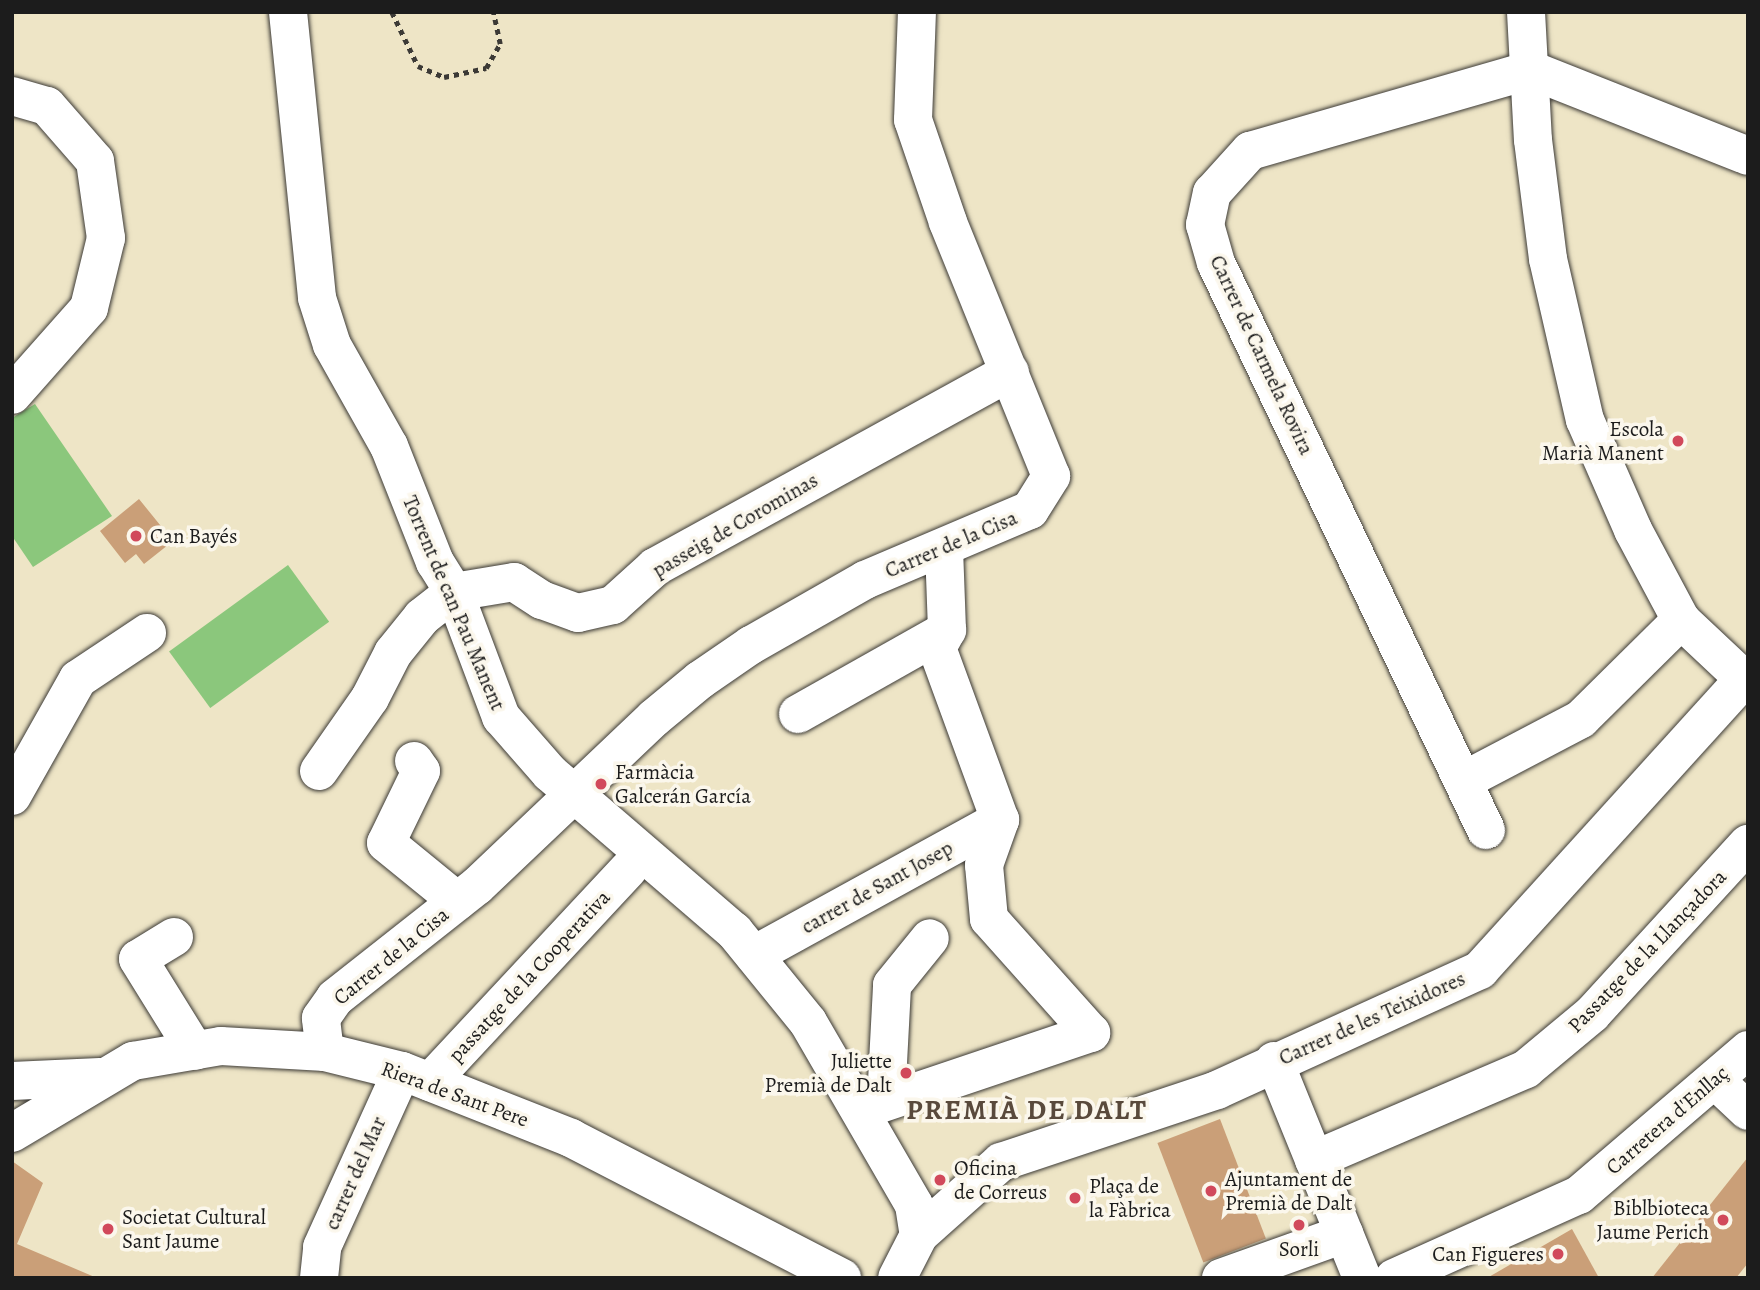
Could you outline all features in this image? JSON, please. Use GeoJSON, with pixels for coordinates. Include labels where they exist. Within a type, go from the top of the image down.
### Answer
{"type":"FeatureCollection","features":[{"type":"Feature","properties":{"kind":"street","name":"Torrent de can Pau Manent"},"geometry":{"type":"LineString","coordinates":[[288,12],[317,298],[332,345],[389,446],[435,562],[454,592],[501,717],[529,752],[575,795],[734,931],[754,955],[874,1106],[914,1205],[919,1235]]}},
{"type":"Feature","properties":{"kind":"street","name":"Carrer de la Cisa"},"geometry":{"type":"LineString","coordinates":[[324,1052],[321,1018],[334,998],[457,901],[575,795],[654,718],[751,645],[865,580],[1030,510],[1051,476],[948,222],[913,120],[917,12]]}},
{"type":"Feature","properties":{"kind":"street"},"geometry":{"type":"LineString","coordinates":[[1526,12],[1533,141],[1548,259],[1585,420],[1633,530],[1681,620],[1745,682]]}},
{"type":"Feature","properties":{"kind":"street"},"geometry":{"type":"LineString","coordinates":[[1531,70],[1748,156]]}},
{"type":"Feature","properties":{"kind":"street","name":"Carrer de Carmela Rovira"},"geometry":{"type":"LineString","coordinates":[[1486,830],[1216,263],[1205,225],[1212,194],[1250,150],[1531,70]]}},
{"type":"Feature","properties":{"kind":"street"},"geometry":{"type":"LineString","coordinates":[[12,96],[47,106],[95,161],[106,238],[89,309],[12,395]]}},
{"type":"Feature","properties":{"kind":"street","name":"passeig de Corominas"},"geometry":{"type":"LineString","coordinates":[[454,592],[514,582],[542,600],[579,613],[613,605],[655,567],[1010,372]]}},
{"type":"Feature","properties":{"kind":"street"},"geometry":{"type":"LineString","coordinates":[[944,548],[947,630],[937,648],[1000,820]]}},
{"type":"Feature","properties":{"kind":"street"},"geometry":{"type":"LineString","coordinates":[[319,771],[370,698],[393,653],[422,617],[454,592]]}},
{"type":"Feature","properties":{"kind":"street"},"geometry":{"type":"LineString","coordinates":[[1463,781],[1581,719],[1681,620]]}},
{"type":"Feature","properties":{"kind":"street"},"geometry":{"type":"LineString","coordinates":[[798,714],[947,630]]}},
{"type":"Feature","properties":{"kind":"street"},"geometry":{"type":"LineString","coordinates":[[12,796],[78,678],[147,633]]}},
{"type":"Feature","properties":{"kind":"street","name":"Carrer de les Teixidores"},"geometry":{"type":"LineString","coordinates":[[919,1235],[1001,1162],[1217,1090],[1274,1061],[1479,970],[1745,682]]}},
{"type":"Feature","properties":{"kind":"street","name":"Carrer de la Cisa"},"geometry":{"type":"LineString","coordinates":[[414,761],[421,771],[386,843],[457,901]]}},
{"type":"Feature","properties":{"kind":"street","name":"carrer de Sant Josep"},"geometry":{"type":"LineString","coordinates":[[754,955],[1000,820]]}},
{"type":"Feature","properties":{"kind":"street","name":"carrer de Sant Josep"},"geometry":{"type":"LineString","coordinates":[[874,1106],[1091,1034],[989,919],[984,865],[1000,820]]}},
{"type":"Feature","properties":{"kind":"street","name":"Passatge de la Llançadora"},"geometry":{"type":"LineString","coordinates":[[1314,1160],[1526,1069],[1592,1014],[1748,844]]}},
{"type":"Feature","properties":{"kind":"street","name":"passatge de la Cooperativa"},"geometry":{"type":"LineString","coordinates":[[416,1076],[628,870]]}},
{"type":"Feature","properties":{"kind":"street"},"geometry":{"type":"LineString","coordinates":[[174,937],[138,959],[195,1051]]}},
{"type":"Feature","properties":{"kind":"street"},"geometry":{"type":"LineString","coordinates":[[874,1106],[892,985],[930,938]]}},
{"type":"Feature","properties":{"kind":"street","name":"Riera de Sant Pere"},"geometry":{"type":"LineString","coordinates":[[12,1133],[133,1061],[221,1046],[324,1052],[416,1076],[571,1138],[842,1278]]}},
{"type":"Feature","properties":{"kind":"street","name":"Carretera d'Enllaç"},"geometry":{"type":"LineString","coordinates":[[1394,1278],[1579,1195],[1748,1050]]}},
{"type":"Feature","properties":{"kind":"street"},"geometry":{"type":"LineString","coordinates":[[1274,1061],[1362,1278]]}},
{"type":"Feature","properties":{"kind":"street"},"geometry":{"type":"LineString","coordinates":[[17,1072],[105,1077]]}},
{"type":"Feature","properties":{"kind":"street","name":"carrer del Mar"},"geometry":{"type":"LineString","coordinates":[[319,1278],[322,1247],[416,1076]]}},
{"type":"Feature","properties":{"kind":"street"},"geometry":{"type":"LineString","coordinates":[[1715,1080],[1748,1111]]}},
{"type":"Feature","properties":{"kind":"street"},"geometry":{"type":"LineString","coordinates":[[1221,1278],[1286,1267],[1344,1234]]}},
{"type":"Feature","properties":{"kind":"street"},"geometry":{"type":"LineString","coordinates":[[897,1278],[919,1235]]}},
{"type":"Feature","properties":{"kind":"path"},"geometry":{"type":"LineString","coordinates":[[392,12],[418,66],[444,77],[486,68],[500,44],[493,12]]}},
{"type":"Feature","properties":{"kind":"green space"},"geometry":{"type":"Polygon","coordinates":[[[35,404],[112,516],[33,567],[12,536],[12,418],[35,404]]]}},
{"type":"Feature","properties":{"kind":"green space"},"geometry":{"type":"Polygon","coordinates":[[[288,565],[329,622],[210,708],[169,651],[288,565]]]}},
{"type":"Feature","properties":{"kind":"building","name":"Can Bayés"},"geometry":{"type":"Polygon","coordinates":[[[139,499],[173,541],[144,564],[136,554],[125,563],[100,531],[139,499]]]}},
{"type":"Feature","properties":{"kind":"building","name":"Ajuntament de Premià de Dalt"},"geometry":{"type":"Polygon","coordinates":[[[1220,1119],[1266,1238],[1203,1263],[1157,1143],[1220,1119]]]}},
{"type":"Feature","properties":{"kind":"building","name":"Biblbioteca Jaume Perich"},"geometry":{"type":"Polygon","coordinates":[[[1748,1157],[1748,1263],[1736,1278],[1652,1278],[1748,1157]]]}},
{"type":"Feature","properties":{"kind":"building"},"geometry":{"type":"Polygon","coordinates":[[[12,1161],[43,1183],[17,1244],[97,1278],[12,1278],[12,1161]]]}},
{"type":"Feature","properties":{"kind":"building","name":"Can Figueres"},"geometry":{"type":"Polygon","coordinates":[[[1572,1229],[1599,1278],[1487,1278],[1572,1229]]]}},
{"type":"Feature","properties":{"kind":"place","name":"Escola Marià Manent"},"geometry":{"type":"Point","coordinates":[1678,441]}},
{"type":"Feature","properties":{"kind":"place","name":"Can Bayés"},"geometry":{"type":"Point","coordinates":[136,536]}},
{"type":"Feature","properties":{"kind":"place","name":"Farmàcia Galcerán García"},"geometry":{"type":"Point","coordinates":[601,784]}},
{"type":"Feature","properties":{"kind":"place","name":"Juliette Premià de Dalt"},"geometry":{"type":"Point","coordinates":[906,1073]}},
{"type":"Feature","properties":{"kind":"place","name":"Oficina de Correus"},"geometry":{"type":"Point","coordinates":[940,1180]}},
{"type":"Feature","properties":{"kind":"place","name":"Ajuntament de Premià de Dalt"},"geometry":{"type":"Point","coordinates":[1211,1191]}},
{"type":"Feature","properties":{"kind":"place","name":"Plaça de la Fàbrica"},"geometry":{"type":"Point","coordinates":[1075,1198]}},
{"type":"Feature","properties":{"kind":"place","name":"Biblbioteca Jaume Perich"},"geometry":{"type":"Point","coordinates":[1723,1220]}},
{"type":"Feature","properties":{"kind":"place","name":"Sorli"},"geometry":{"type":"Point","coordinates":[1299,1225]}},
{"type":"Feature","properties":{"kind":"place","name":"Societat Cultural Sant Jaume"},"geometry":{"type":"Point","coordinates":[108,1229]}},
{"type":"Feature","properties":{"kind":"place","name":"Can Figueres"},"geometry":{"type":"Point","coordinates":[1558,1254]}},
{"type":"Feature","properties":{"kind":"district","name":"PREMIÀ DE DALT"},"geometry":{"type":"Point","coordinates":[1027,1110]}}]}
